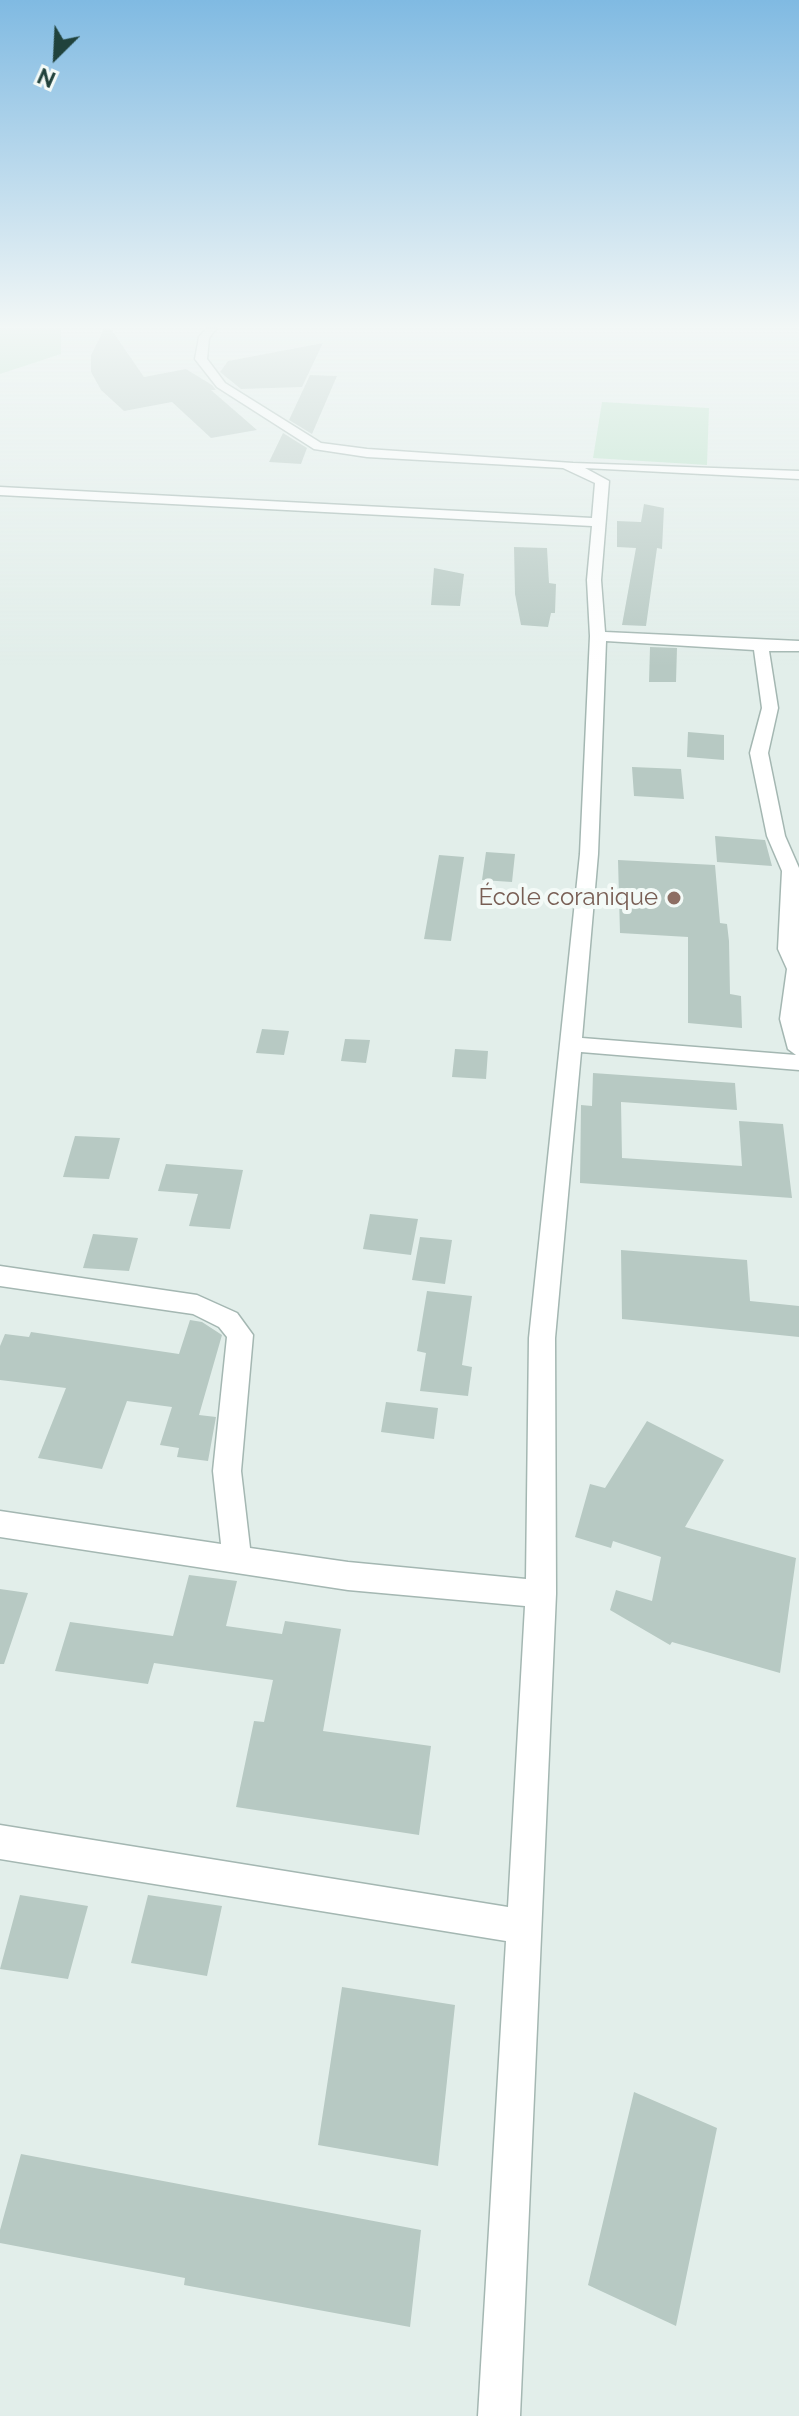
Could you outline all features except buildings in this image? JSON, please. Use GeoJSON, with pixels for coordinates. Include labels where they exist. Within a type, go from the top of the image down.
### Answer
{"type":"FeatureCollection","features":[{"type":"Feature","properties":{"kind":"street"},"geometry":{"type":"LineString","coordinates":[[311,442],[318,446],[367,453],[565,464],[610,473],[799,475]]}},
{"type":"Feature","properties":{"kind":"street"},"geometry":{"type":"LineString","coordinates":[[499,2416],[541,1594],[542,1338],[589,854],[598,636],[594,580],[600,522],[610,473]]}},
{"type":"Feature","properties":{"kind":"street"},"geometry":{"type":"LineString","coordinates":[[0,491],[600,522]]}},
{"type":"Feature","properties":{"kind":"street"},"geometry":{"type":"LineString","coordinates":[[598,636],[799,646]]}},
{"type":"Feature","properties":{"kind":"street"},"geometry":{"type":"LineString","coordinates":[[761,646],[770,708],[759,753],[773,824],[795,870],[794,949],[797,969],[791,1019],[799,1049]]}},
{"type":"Feature","properties":{"kind":"street"},"geometry":{"type":"LineString","coordinates":[[571,1044],[799,1063]]}},
{"type":"Feature","properties":{"kind":"street"},"geometry":{"type":"LineString","coordinates":[[0,1276],[197,1305],[228,1320],[240,1335],[227,1471],[237,1560]]}},
{"type":"Feature","properties":{"kind":"street"},"geometry":{"type":"LineString","coordinates":[[0,1524],[348,1576],[541,1594]]}},
{"type":"Feature","properties":{"kind":"street"},"geometry":{"type":"LineString","coordinates":[[0,1842],[524,1927]]}},
{"type":"Feature","properties":{"kind":"green space"},"geometry":{"type":"Polygon","coordinates":[[[596,442],[708,442],[707,465],[593,458],[596,442]]]}},
{"type":"Feature","properties":{"kind":"place","name":"École coranique"},"geometry":{"type":"Point","coordinates":[674,898]}}]}
